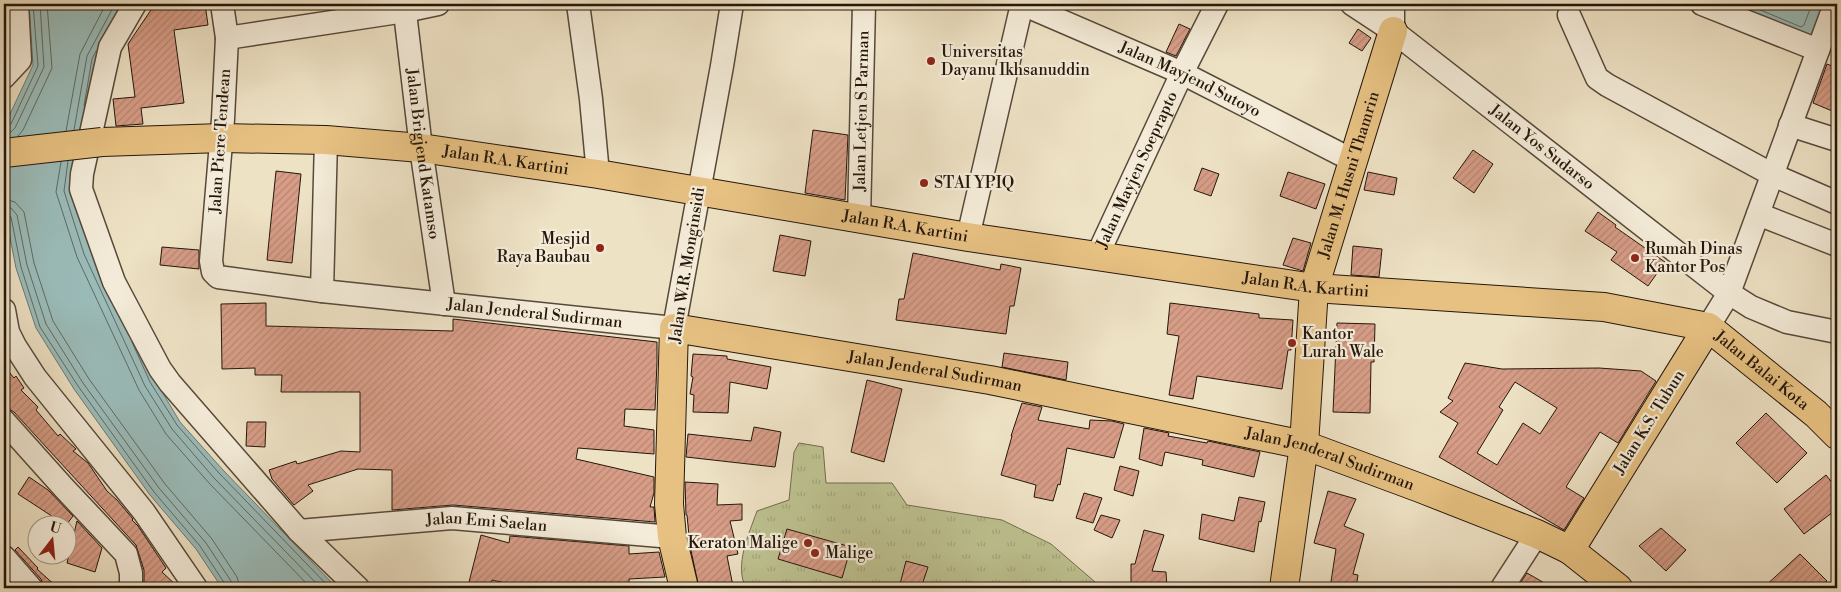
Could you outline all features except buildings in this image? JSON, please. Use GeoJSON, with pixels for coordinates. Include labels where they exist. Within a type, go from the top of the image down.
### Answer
{"type":"FeatureCollection","features":[{"type":"Feature","properties":{"kind":"main road","name":"Jalan M. Husni Thamrin"},"geometry":{"type":"LineString","coordinates":[[1284,588],[1304,444],[1314,288],[1393,31]]}},
{"type":"Feature","properties":{"kind":"main road","name":"Jalan R.A. Kartini"},"geometry":{"type":"LineString","coordinates":[[4,153],[102,142],[222,138],[326,140],[422,148],[598,174],[968,237],[1314,288],[1604,307],[1708,327]]}},
{"type":"Feature","properties":{"kind":"main road","name":"Jalan Balai Kota"},"geometry":{"type":"LineString","coordinates":[[1708,327],[1816,414],[1837,435]]}},
{"type":"Feature","properties":{"kind":"main road","name":"Jalan K.S. Tubun"},"geometry":{"type":"LineString","coordinates":[[1570,550],[1708,327]]}},
{"type":"Feature","properties":{"kind":"main road","name":"Jalan Jenderal Sudirman"},"geometry":{"type":"LineString","coordinates":[[674,328],[990,380],[1304,444],[1536,534],[1570,550],[1618,588]]}},
{"type":"Feature","properties":{"kind":"main road","name":"Jalan W.R. Monginsidi"},"geometry":{"type":"LineString","coordinates":[[674,328],[669,504],[672,537],[684,588]]}},
{"type":"Feature","properties":{"kind":"street"},"geometry":{"type":"LineString","coordinates":[[4,77],[20,60],[16,4]]}},
{"type":"Feature","properties":{"kind":"street"},"geometry":{"type":"LineString","coordinates":[[135,4],[110,47],[88,141],[81,189],[114,282],[160,369],[170,383],[299,530],[358,588]]}},
{"type":"Feature","properties":{"kind":"street","name":"Jalan Piere Tendean"},"geometry":{"type":"LineString","coordinates":[[218,278],[213,272],[211,261],[222,138],[227,38],[222,4]]}},
{"type":"Feature","properties":{"kind":"street"},"geometry":{"type":"LineString","coordinates":[[227,38],[405,7],[438,4]]}},
{"type":"Feature","properties":{"kind":"street"},"geometry":{"type":"LineString","coordinates":[[578,4],[591,99],[598,174]]}},
{"type":"Feature","properties":{"kind":"street","name":"Jalan W.R. Monginsidi"},"geometry":{"type":"LineString","coordinates":[[674,328],[732,4]]}},
{"type":"Feature","properties":{"kind":"street","name":"Jalan Letjen S Parman"},"geometry":{"type":"LineString","coordinates":[[859,219],[864,4]]}},
{"type":"Feature","properties":{"kind":"street"},"geometry":{"type":"LineString","coordinates":[[968,237],[1022,4]]}},
{"type":"Feature","properties":{"kind":"street","name":"Jalan Mayjend Sutoyo"},"geometry":{"type":"LineString","coordinates":[[1022,4],[1182,74],[1354,161]]}},
{"type":"Feature","properties":{"kind":"street","name":"Jalan Mayjen Soeprapto"},"geometry":{"type":"LineString","coordinates":[[1097,256],[1182,74],[1217,4]]}},
{"type":"Feature","properties":{"kind":"street","name":"Jalan Yos Sudarso"},"geometry":{"type":"LineString","coordinates":[[1352,4],[1393,31],[1729,293],[1751,307],[1787,322],[1837,332]]}},
{"type":"Feature","properties":{"kind":"street"},"geometry":{"type":"LineString","coordinates":[[1393,4],[1393,31]]}},
{"type":"Feature","properties":{"kind":"street"},"geometry":{"type":"LineString","coordinates":[[1702,4],[1818,50]]}},
{"type":"Feature","properties":{"kind":"street","name":"Jalan K.S. Tubun"},"geometry":{"type":"LineString","coordinates":[[1708,327],[1729,293],[1835,4]]}},
{"type":"Feature","properties":{"kind":"street","name":"Jalan Brigjend Katamso"},"geometry":{"type":"LineString","coordinates":[[405,7],[422,148],[444,304]]}},
{"type":"Feature","properties":{"kind":"street"},"geometry":{"type":"LineString","coordinates":[[1570,15],[1597,78],[1773,175],[1837,203]]}},
{"type":"Feature","properties":{"kind":"street"},"geometry":{"type":"LineString","coordinates":[[1790,125],[1837,140]]}},
{"type":"Feature","properties":{"kind":"street"},"geometry":{"type":"LineString","coordinates":[[322,292],[326,140]]}},
{"type":"Feature","properties":{"kind":"street"},"geometry":{"type":"LineString","coordinates":[[1758,214],[1837,245]]}},
{"type":"Feature","properties":{"kind":"street","name":"Jalan Jenderal Sudirman"},"geometry":{"type":"LineString","coordinates":[[218,278],[322,292],[674,328]]}},
{"type":"Feature","properties":{"kind":"street"},"geometry":{"type":"LineString","coordinates":[[4,310],[8,332],[35,377],[144,512],[196,588]]}},
{"type":"Feature","properties":{"kind":"street"},"geometry":{"type":"LineString","coordinates":[[4,421],[126,554],[131,573],[131,588]]}},
{"type":"Feature","properties":{"kind":"street","name":"Jalan Emi Saelan"},"geometry":{"type":"LineString","coordinates":[[299,530],[452,518],[672,537]]}},
{"type":"Feature","properties":{"kind":"street"},"geometry":{"type":"LineString","coordinates":[[1502,588],[1536,534]]}},
{"type":"Feature","properties":{"kind":"street"},"geometry":{"type":"LineString","coordinates":[[4,557],[31,588]]}},
{"type":"Feature","properties":{"kind":"green space"},"geometry":{"type":"Polygon","coordinates":[[[799,443],[823,447],[826,483],[892,483],[907,505],[1002,520],[1051,544],[1102,588],[746,588],[743,579],[742,560],[750,530],[757,511],[789,500],[794,452],[799,443]]]}},
{"type":"Feature","properties":{"kind":"water"},"geometry":{"type":"Polygon","coordinates":[[[29,4],[128,4],[75,189],[155,380],[180,422],[223,470],[337,588],[222,588],[196,549],[150,495],[74,389],[36,328],[16,268],[4,207],[4,127],[33,65],[29,4]]]}},
{"type":"Feature","properties":{"kind":"water"},"geometry":{"type":"Polygon","coordinates":[[[1717,4],[1837,4],[1809,42],[1717,4]]]}},
{"type":"Feature","properties":{"kind":"place","name":"Universitas Dayanu Ikhsanuddin"},"geometry":{"type":"Point","coordinates":[931,61]}},
{"type":"Feature","properties":{"kind":"place","name":"STAI YPIQ"},"geometry":{"type":"Point","coordinates":[924,183]}},
{"type":"Feature","properties":{"kind":"place","name":"Mesjid Raya Baubau"},"geometry":{"type":"Point","coordinates":[600,248]}},
{"type":"Feature","properties":{"kind":"place","name":"Rumah Dinas Kantor Pos"},"geometry":{"type":"Point","coordinates":[1635,258]}},
{"type":"Feature","properties":{"kind":"place","name":"Kantor Lurah Wale"},"geometry":{"type":"Point","coordinates":[1292,343]}},
{"type":"Feature","properties":{"kind":"place","name":"Keraton Malige"},"geometry":{"type":"Point","coordinates":[808,543]}},
{"type":"Feature","properties":{"kind":"place","name":"Malige"},"geometry":{"type":"Point","coordinates":[815,553]}}]}
